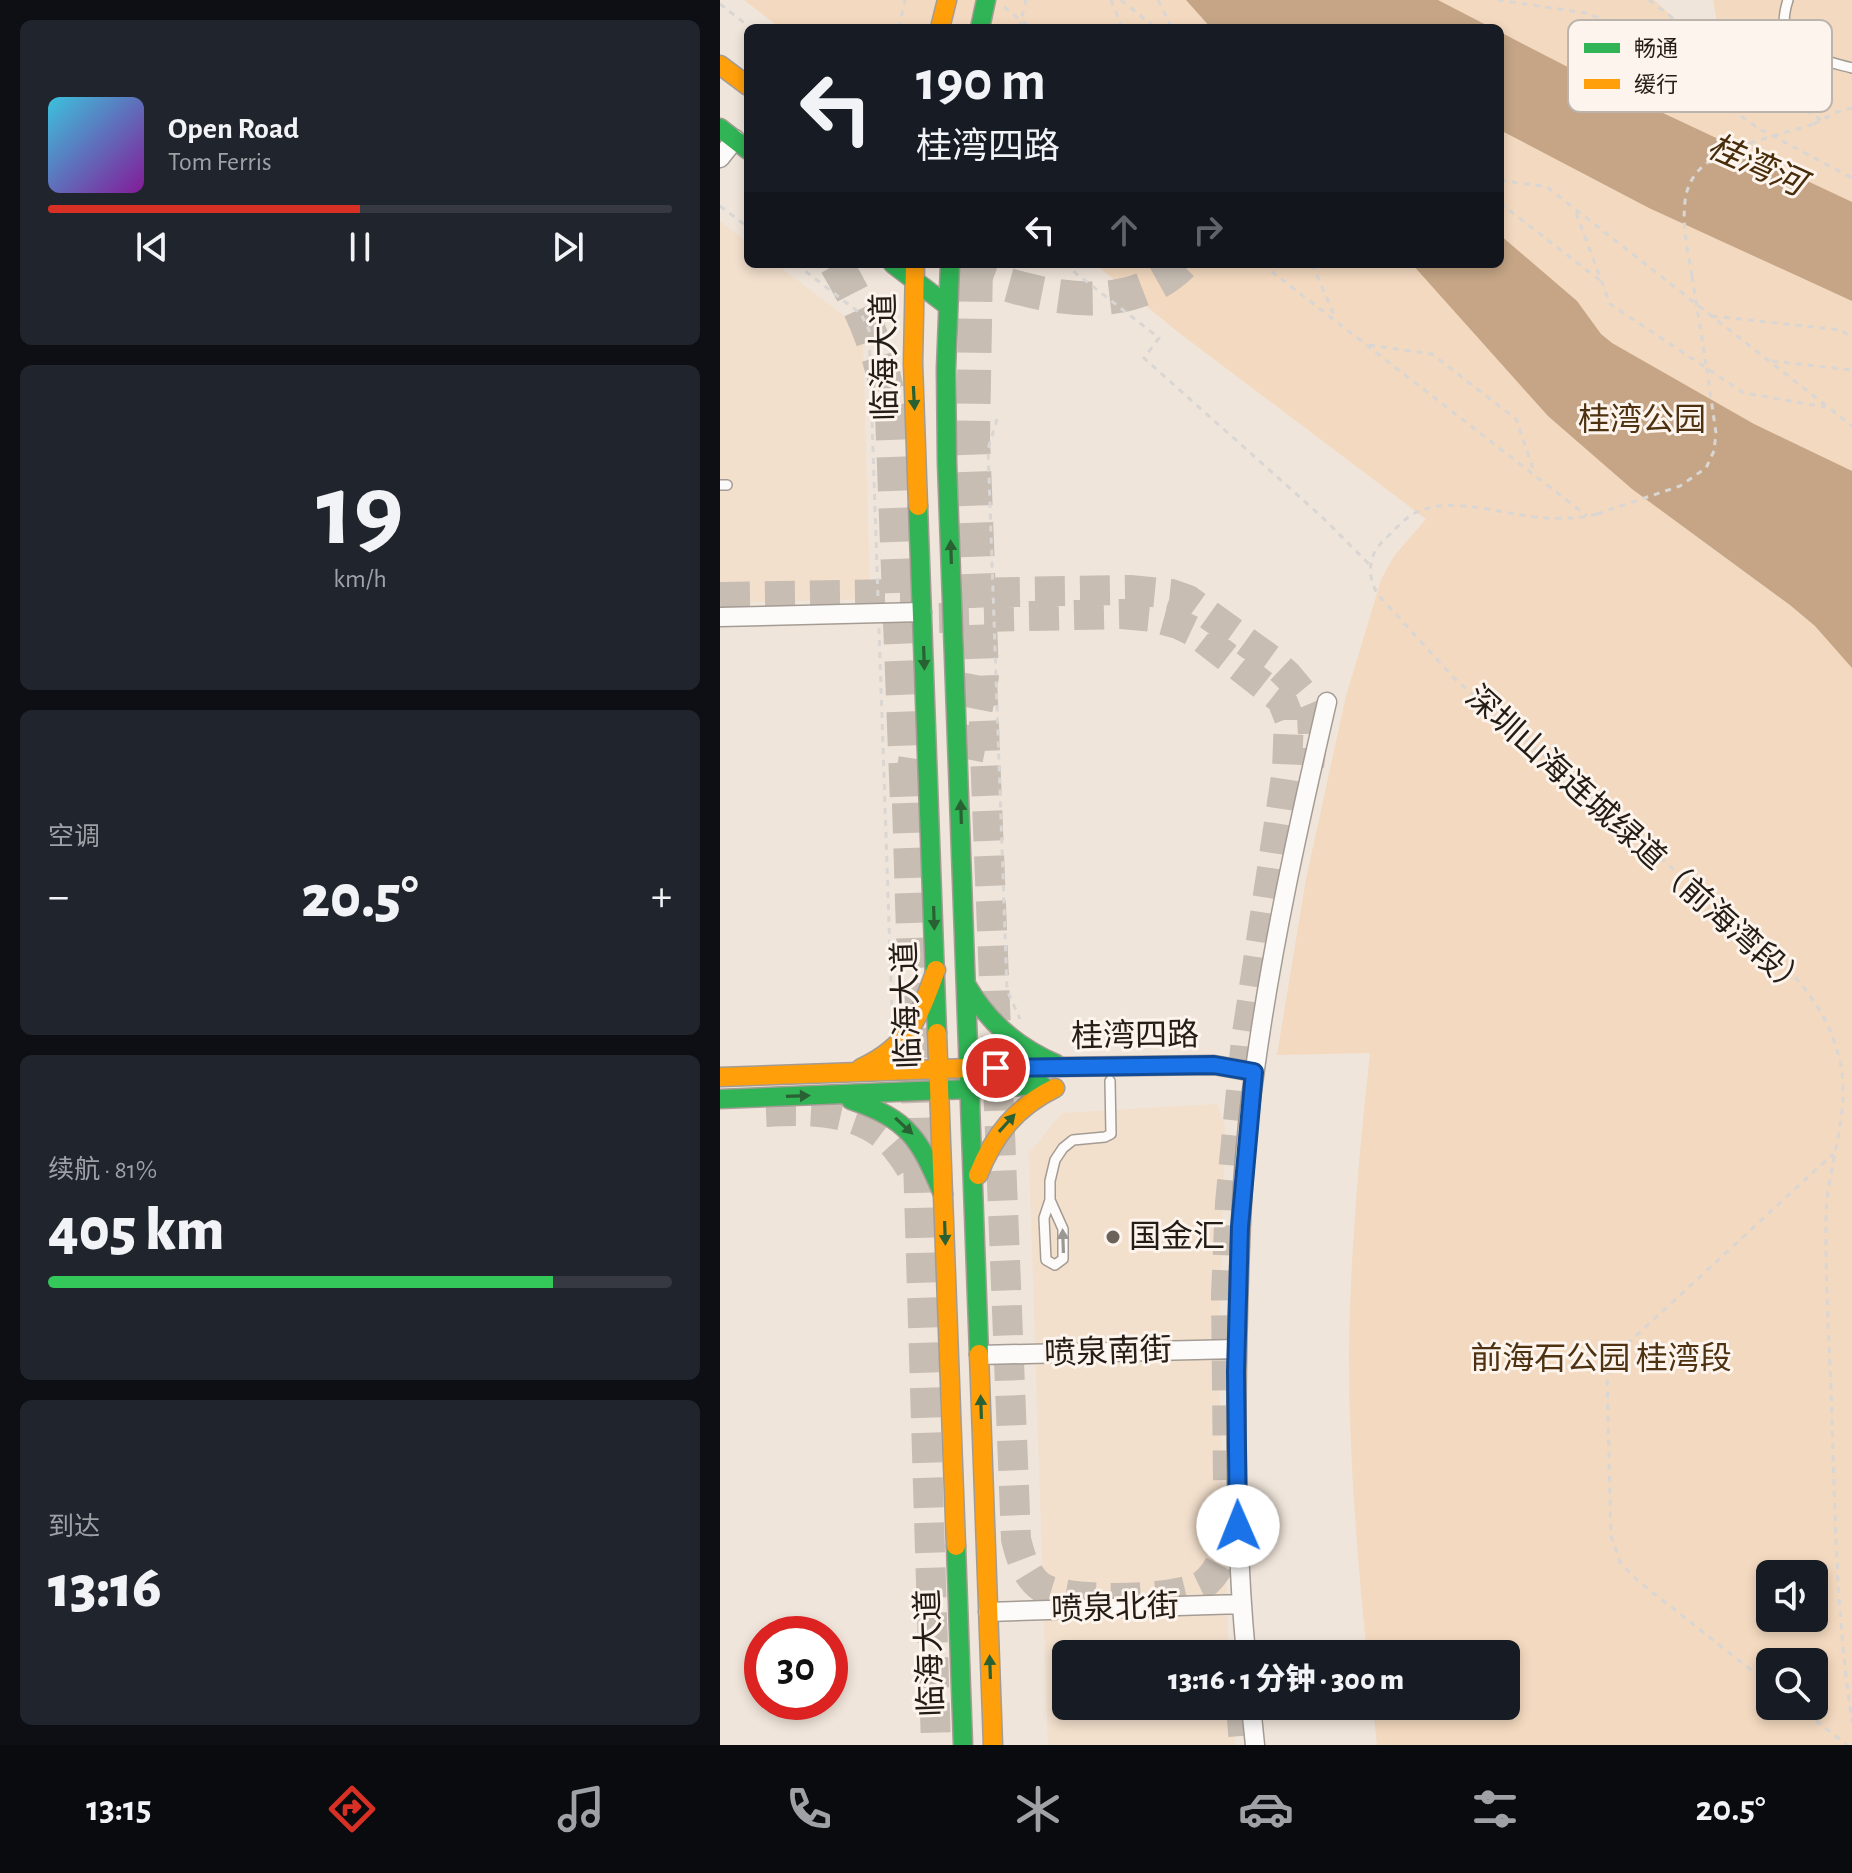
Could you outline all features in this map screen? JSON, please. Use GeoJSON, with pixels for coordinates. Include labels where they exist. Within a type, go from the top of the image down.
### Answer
{"type":"FeatureCollection","features":[{"type":"Feature","properties":{"kind":"main road"},"geometry":{"type":"LineString","coordinates":[[941,24],[947,0]]}},
{"type":"Feature","properties":{"kind":"main road"},"geometry":{"type":"LineString","coordinates":[[981,24],[986,0]]}},
{"type":"Feature","properties":{"kind":"main road"},"geometry":{"type":"LineString","coordinates":[[720,65],[744,83]]}},
{"type":"Feature","properties":{"kind":"main road","name":"临海大道"},"geometry":{"type":"LineString","coordinates":[[950,268],[947,463],[993,1745]]}},
{"type":"Feature","properties":{"kind":"main road"},"geometry":{"type":"LineString","coordinates":[[914,272],[948,306]]}},
{"type":"Feature","properties":{"kind":"main road","name":"临海大道"},"geometry":{"type":"LineString","coordinates":[[914,272],[913,363],[963,1745]]}},
{"type":"Feature","properties":{"kind":"main road"},"geometry":{"type":"LineString","coordinates":[[838,1073],[882,1060],[898,1047],[920,1017],[936,970]]}},
{"type":"Feature","properties":{"kind":"main road"},"geometry":{"type":"LineString","coordinates":[[966,985],[976,1003],[1005,1035],[1066,1076],[1009,1119],[994,1138],[974,1186]]}},
{"type":"Feature","properties":{"kind":"main road","name":"桂湾四路"},"geometry":{"type":"LineString","coordinates":[[720,1099],[970,1089],[1066,1076],[1214,1065],[1254,1072]]}},
{"type":"Feature","properties":{"kind":"main road","name":"桂湾四路"},"geometry":{"type":"LineString","coordinates":[[720,1077],[969,1068],[1110,1081],[1216,1079],[1254,1072]]}},
{"type":"Feature","properties":{"kind":"main road"},"geometry":{"type":"LineString","coordinates":[[834,1095],[888,1113],[903,1122],[916,1137],[943,1194]]}},
{"type":"Feature","properties":{"kind":"street"},"geometry":{"type":"LineString","coordinates":[[720,158],[734,139]]}},
{"type":"Feature","properties":{"kind":"street"},"geometry":{"type":"LineString","coordinates":[[720,617],[922,612]]}},
{"type":"Feature","properties":{"kind":"street"},"geometry":{"type":"LineString","coordinates":[[1245,1640],[1238,1510],[1240,1227],[1254,1072],[1270,969],[1327,702]]}},
{"type":"Feature","properties":{"kind":"street","name":"喷泉南街"},"geometry":{"type":"LineString","coordinates":[[979,1355],[1237,1349]]}},
{"type":"Feature","properties":{"kind":"street","name":"喷泉北街"},"geometry":{"type":"LineString","coordinates":[[988,1612],[1242,1604]]}},
{"type":"Feature","properties":{"kind":"street"},"geometry":{"type":"LineString","coordinates":[[1252,1720],[1255,1745]]}},
{"type":"Feature","properties":{"kind":"lane"},"geometry":{"type":"LineString","coordinates":[[1783,20],[1788,0]]}},
{"type":"Feature","properties":{"kind":"lane"},"geometry":{"type":"LineString","coordinates":[[1832,63],[1852,68]]}},
{"type":"Feature","properties":{"kind":"lane"},"geometry":{"type":"LineString","coordinates":[[1050,1200],[1063,1229],[1063,1259],[1055,1265],[1045,1257],[1044,1218],[1050,1200],[1051,1173],[1063,1148],[1073,1140],[1111,1134],[1110,1081]]}},
{"type":"Feature","properties":{"kind":"path"},"geometry":{"type":"LineString","coordinates":[[900,24],[905,0]]}},
{"type":"Feature","properties":{"kind":"path"},"geometry":{"type":"LineString","coordinates":[[994,0],[1026,24]]}},
{"type":"Feature","properties":{"kind":"path"},"geometry":{"type":"LineString","coordinates":[[1020,24],[1026,0]]}},
{"type":"Feature","properties":{"kind":"path"},"geometry":{"type":"LineString","coordinates":[[1111,0],[1120,24]]}},
{"type":"Feature","properties":{"kind":"path"},"geometry":{"type":"LineString","coordinates":[[1121,0],[1151,24]]}},
{"type":"Feature","properties":{"kind":"path"},"geometry":{"type":"LineString","coordinates":[[1158,0],[1170,24]]}},
{"type":"Feature","properties":{"kind":"path"},"geometry":{"type":"LineString","coordinates":[[1498,0],[1604,20]]}},
{"type":"Feature","properties":{"kind":"path"},"geometry":{"type":"LineString","coordinates":[[1649,0],[1674,19]]}},
{"type":"Feature","properties":{"kind":"path"},"geometry":{"type":"LineString","coordinates":[[720,4],[746,24]]}},
{"type":"Feature","properties":{"kind":"path"},"geometry":{"type":"LineString","coordinates":[[1069,268],[1159,338],[1144,358],[1322,517],[1370,565],[1375,549],[1412,514],[1424,509],[1457,506],[1547,518],[1587,516],[1680,486],[1706,468],[1714,451],[1716,433],[1685,229],[1684,205],[1689,186],[1700,169],[1717,157],[1852,108]]}},
{"type":"Feature","properties":{"kind":"path"},"geometry":{"type":"LineString","coordinates":[[1735,112],[1758,128],[1852,178]]}},
{"type":"Feature","properties":{"kind":"path"},"geometry":{"type":"LineString","coordinates":[[1809,112],[1821,120]]}},
{"type":"Feature","properties":{"kind":"path"},"geometry":{"type":"LineString","coordinates":[[1504,181],[1547,187],[1852,426]]}},
{"type":"Feature","properties":{"kind":"path"},"geometry":{"type":"LineString","coordinates":[[720,206],[744,224]]}},
{"type":"Feature","properties":{"kind":"path"},"geometry":{"type":"LineString","coordinates":[[1504,206],[1602,282]]}},
{"type":"Feature","properties":{"kind":"path"},"geometry":{"type":"LineString","coordinates":[[1575,209],[1610,304],[1744,393],[1828,407]]}},
{"type":"Feature","properties":{"kind":"path"},"geometry":{"type":"LineString","coordinates":[[1267,268],[1587,516]]}},
{"type":"Feature","properties":{"kind":"path"},"geometry":{"type":"LineString","coordinates":[[1314,268],[1335,319]]}},
{"type":"Feature","properties":{"kind":"path"},"geometry":{"type":"LineString","coordinates":[[1712,316],[1841,330],[1852,338]]}},
{"type":"Feature","properties":{"kind":"path"},"geometry":{"type":"LineString","coordinates":[[1367,344],[1432,354],[1516,419],[1535,474]]}},
{"type":"Feature","properties":{"kind":"path"},"geometry":{"type":"LineString","coordinates":[[1768,360],[1852,370]]}},
{"type":"Feature","properties":{"kind":"path"},"geometry":{"type":"LineString","coordinates":[[997,419],[988,449],[1007,990],[1021,1020]]}},
{"type":"Feature","properties":{"kind":"path","name":"深圳山海连城绿道（前海湾段）"},"geometry":{"type":"LineString","coordinates":[[1370,565],[1371,580],[1379,596],[1455,679],[1724,911],[1802,983],[1829,1027],[1841,1069],[1841,1113],[1826,1214],[1826,1247],[1835,1527],[1852,1722]]}},
{"type":"Feature","properties":{"kind":"path"},"geometry":{"type":"LineString","coordinates":[[1756,1674],[1637,1580],[1620,1562],[1611,1536],[1607,1378],[1616,1356],[1626,1345],[1833,1154]]}},
{"type":"Feature","properties":{"kind":"path"},"geometry":{"type":"LineString","coordinates":[[1815,1720],[1847,1745]]}},
{"type":"Feature","properties":{"kind":"shaded area"},"geometry":{"type":"Polygon","coordinates":[[[720,221],[744,240],[744,268],[781,268],[856,325],[863,340],[870,599],[720,603],[720,221]]]}},
{"type":"Feature","properties":{"kind":"shaded area"},"geometry":{"type":"Polygon","coordinates":[[[1217,1104],[1225,1126],[1218,1361],[1228,1640],[1052,1640],[1052,1720],[1233,1720],[1235,1745],[1048,1745],[1029,1153],[1062,1113],[1217,1104]]]}},
{"type":"Feature","properties":{"kind":"green space","name":"前海石公园 桂湾段"},"geometry":{"type":"Polygon","coordinates":[[[744,0],[1654,0],[1677,20],[1568,20],[1568,112],[1832,112],[1832,20],[1717,20],[1713,0],[1852,0],[1852,1745],[1377,1745],[1374,1720],[1520,1720],[1520,1640],[1366,1640],[1354,1505],[1349,1356],[1356,1204],[1370,1053],[1277,1055],[1306,879],[1346,696],[1381,580],[1394,556],[1426,519],[1178,332],[1100,268],[1504,268],[1504,24],[775,24],[744,0]]]}},
{"type":"Feature","properties":{"kind":"water"},"geometry":{"type":"Polygon","coordinates":[[[1186,0],[1438,0],[1484,24],[1207,24],[1186,0]]]}},
{"type":"Feature","properties":{"kind":"water","name":"桂湾河"},"geometry":{"type":"Polygon","coordinates":[[[1504,34],[1568,67],[1568,112],[1661,112],[1852,202],[1852,301],[1649,208],[1504,132],[1504,34]]]}},
{"type":"Feature","properties":{"kind":"water"},"geometry":{"type":"Polygon","coordinates":[[[1504,238],[1577,301],[1601,334],[1612,343],[1754,424],[1852,471],[1852,668],[1815,626],[1790,605],[1632,489],[1548,416],[1416,268],[1504,268],[1504,238]]]}},
{"type":"Feature","properties":{"kind":"tunnel"},"geometry":{"type":"LineString","coordinates":[[838,268],[872,337],[892,415],[907,803]]}},
{"type":"Feature","properties":{"kind":"tunnel"},"geometry":{"type":"LineString","coordinates":[[969,268],[1004,284],[1062,297],[1084,298],[1105,298],[1146,288],[1177,268]]}},
{"type":"Feature","properties":{"kind":"tunnel"},"geometry":{"type":"LineString","coordinates":[[966,759],[982,676],[973,438],[976,268]]}},
{"type":"Feature","properties":{"kind":"tunnel"},"geometry":{"type":"LineString","coordinates":[[720,597],[1130,590],[1171,594],[1188,600],[1270,659],[1303,694],[1312,715],[1309,766]]}},
{"type":"Feature","properties":{"kind":"tunnel"},"geometry":{"type":"LineString","coordinates":[[894,619],[1122,614],[1152,617],[1195,632],[1282,700],[1289,718],[1287,770],[1246,1040],[1230,1203],[1226,1295],[1228,1480]]}},
{"type":"Feature","properties":{"kind":"tunnel"},"geometry":{"type":"LineString","coordinates":[[982,676],[1016,1539],[1019,1552],[1036,1582],[1054,1592],[1097,1598],[1149,1597],[1191,1590],[1204,1584],[1218,1568],[1230,1536]]}},
{"type":"Feature","properties":{"kind":"tunnel"},"geometry":{"type":"LineString","coordinates":[[920,714],[907,803],[936,1745]]}},
{"type":"Feature","properties":{"kind":"tunnel"},"geometry":{"type":"LineString","coordinates":[[766,1112],[829,1113],[859,1121],[886,1137],[920,1182]]}},
{"type":"Feature","properties":{"kind":"tunnel"},"geometry":{"type":"LineString","coordinates":[[1242,1720],[1244,1745]]}},
{"type":"Feature","properties":{"kind":"traffic: fast"},"geometry":{"type":"LineString","coordinates":[[981,24],[986,0]]}},
{"type":"Feature","properties":{"kind":"traffic: fast"},"geometry":{"type":"LineString","coordinates":[[720,128],[744,147]]}},
{"type":"Feature","properties":{"kind":"traffic: fast"},"geometry":{"type":"LineString","coordinates":[[898,268],[948,306]]}},
{"type":"Feature","properties":{"kind":"traffic: fast"},"geometry":{"type":"LineString","coordinates":[[950,268],[947,463],[979,1354]]}},
{"type":"Feature","properties":{"kind":"traffic: fast"},"geometry":{"type":"LineString","coordinates":[[918,506],[937,1033]]}},
{"type":"Feature","properties":{"kind":"traffic: fast"},"geometry":{"type":"LineString","coordinates":[[967,986],[1005,1032],[1029,1050],[1056,1064]]}},
{"type":"Feature","properties":{"kind":"traffic: fast"},"geometry":{"type":"LineString","coordinates":[[969,1068],[1214,1065],[1254,1072]]}},
{"type":"Feature","properties":{"kind":"traffic: fast"},"geometry":{"type":"LineString","coordinates":[[970,1089],[1042,1085]]}},
{"type":"Feature","properties":{"kind":"traffic: fast"},"geometry":{"type":"LineString","coordinates":[[720,1099],[970,1089]]}},
{"type":"Feature","properties":{"kind":"traffic: fast"},"geometry":{"type":"LineString","coordinates":[[851,1100],[887,1115],[910,1134],[927,1159],[943,1194]]}},
{"type":"Feature","properties":{"kind":"traffic: fast"},"geometry":{"type":"LineString","coordinates":[[956,1546],[963,1745]]}},
{"type":"Feature","properties":{"kind":"traffic: slow"},"geometry":{"type":"LineString","coordinates":[[941,24],[947,0]]}},
{"type":"Feature","properties":{"kind":"traffic: slow"},"geometry":{"type":"LineString","coordinates":[[720,65],[744,83]]}},
{"type":"Feature","properties":{"kind":"traffic: slow"},"geometry":{"type":"LineString","coordinates":[[915,268],[913,363],[918,506]]}},
{"type":"Feature","properties":{"kind":"traffic: slow"},"geometry":{"type":"LineString","coordinates":[[861,1068],[891,1050],[901,1040],[917,1016],[936,970]]}},
{"type":"Feature","properties":{"kind":"traffic: slow"},"geometry":{"type":"LineString","coordinates":[[937,1033],[956,1546]]}},
{"type":"Feature","properties":{"kind":"traffic: slow"},"geometry":{"type":"LineString","coordinates":[[720,1077],[969,1068]]}},
{"type":"Feature","properties":{"kind":"traffic: slow"},"geometry":{"type":"LineString","coordinates":[[978,1175],[991,1147],[1008,1124],[1029,1104],[1055,1088]]}},
{"type":"Feature","properties":{"kind":"traffic: slow"},"geometry":{"type":"LineString","coordinates":[[979,1354],[993,1745]]}},
{"type":"Feature","properties":{"kind":"place","name":"国金汇"},"geometry":{"type":"Point","coordinates":[1113,1237]}},
{"type":"Feature","properties":{"kind":"route"},"geometry":{"type":"LineString","coordinates":[[996,1068],[1214,1065],[1254,1072],[1240,1227],[1236,1372],[1238,1526]]}},
{"type":"Feature","properties":{"kind":"park label","name":"桂湾公园"},"geometry":{"type":"Point","coordinates":[1642,420]}}]}
